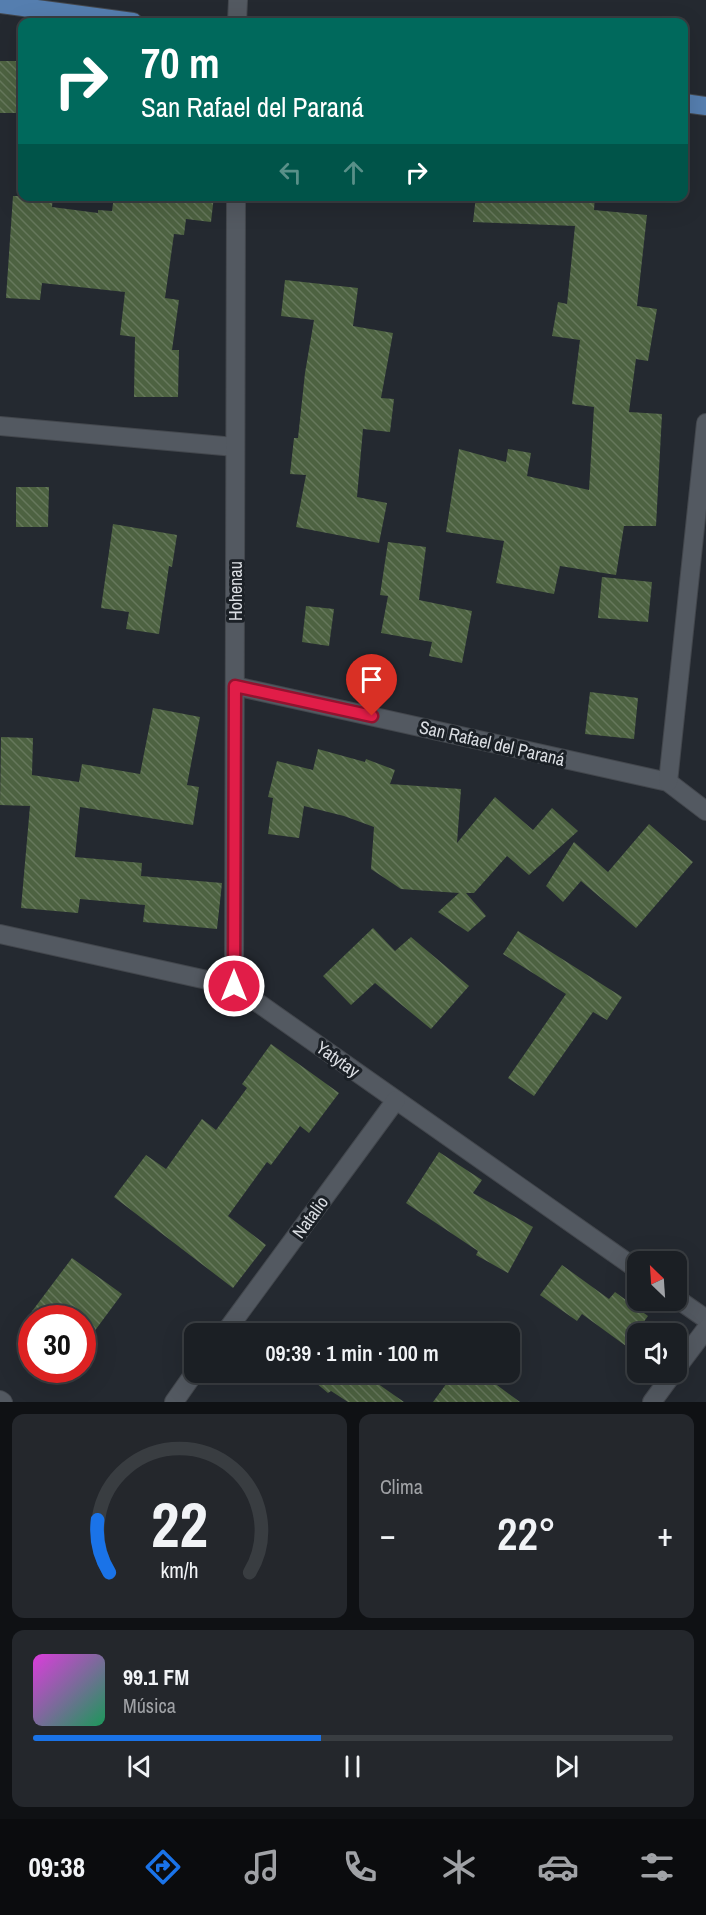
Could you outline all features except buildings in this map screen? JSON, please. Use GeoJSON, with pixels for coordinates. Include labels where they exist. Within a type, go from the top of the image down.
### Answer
{"type":"FeatureCollection","features":[{"type":"Feature","properties":{"kind":"main road"},"geometry":{"type":"LineString","coordinates":[[0,4],[103,18]]}},
{"type":"Feature","properties":{"kind":"main road"},"geometry":{"type":"LineString","coordinates":[[688,104],[706,106]]}},
{"type":"Feature","properties":{"kind":"street"},"geometry":{"type":"LineString","coordinates":[[237,18],[238,0]]}},
{"type":"Feature","properties":{"kind":"street","name":"Hohenau"},"geometry":{"type":"LineString","coordinates":[[234,986],[236,201]]}},
{"type":"Feature","properties":{"kind":"street"},"geometry":{"type":"LineString","coordinates":[[668,782],[706,423]]}},
{"type":"Feature","properties":{"kind":"street"},"geometry":{"type":"LineString","coordinates":[[0,426],[235,447]]}},
{"type":"Feature","properties":{"kind":"street","name":"San Rafael del Paraná"},"geometry":{"type":"LineString","coordinates":[[235,686],[668,782],[706,810]]}},
{"type":"Feature","properties":{"kind":"street","name":"Yatytay"},"geometry":{"type":"LineString","coordinates":[[0,933],[234,986],[627,1262]]}},
{"type":"Feature","properties":{"kind":"street","name":"Natalio"},"geometry":{"type":"LineString","coordinates":[[232,1323],[396,1100]]}},
{"type":"Feature","properties":{"kind":"street"},"geometry":{"type":"LineString","coordinates":[[687,1306],[706,1319]]}},
{"type":"Feature","properties":{"kind":"street"},"geometry":{"type":"LineString","coordinates":[[687,1354],[706,1329]]}},
{"type":"Feature","properties":{"kind":"street"},"geometry":{"type":"LineString","coordinates":[[174,1402],[187,1383]]}},
{"type":"Feature","properties":{"kind":"street"},"geometry":{"type":"LineString","coordinates":[[652,1402],[666,1383]]}},
{"type":"Feature","properties":{"kind":"route"},"geometry":{"type":"LineString","coordinates":[[234,986],[235,686],[372,716]]}}]}
